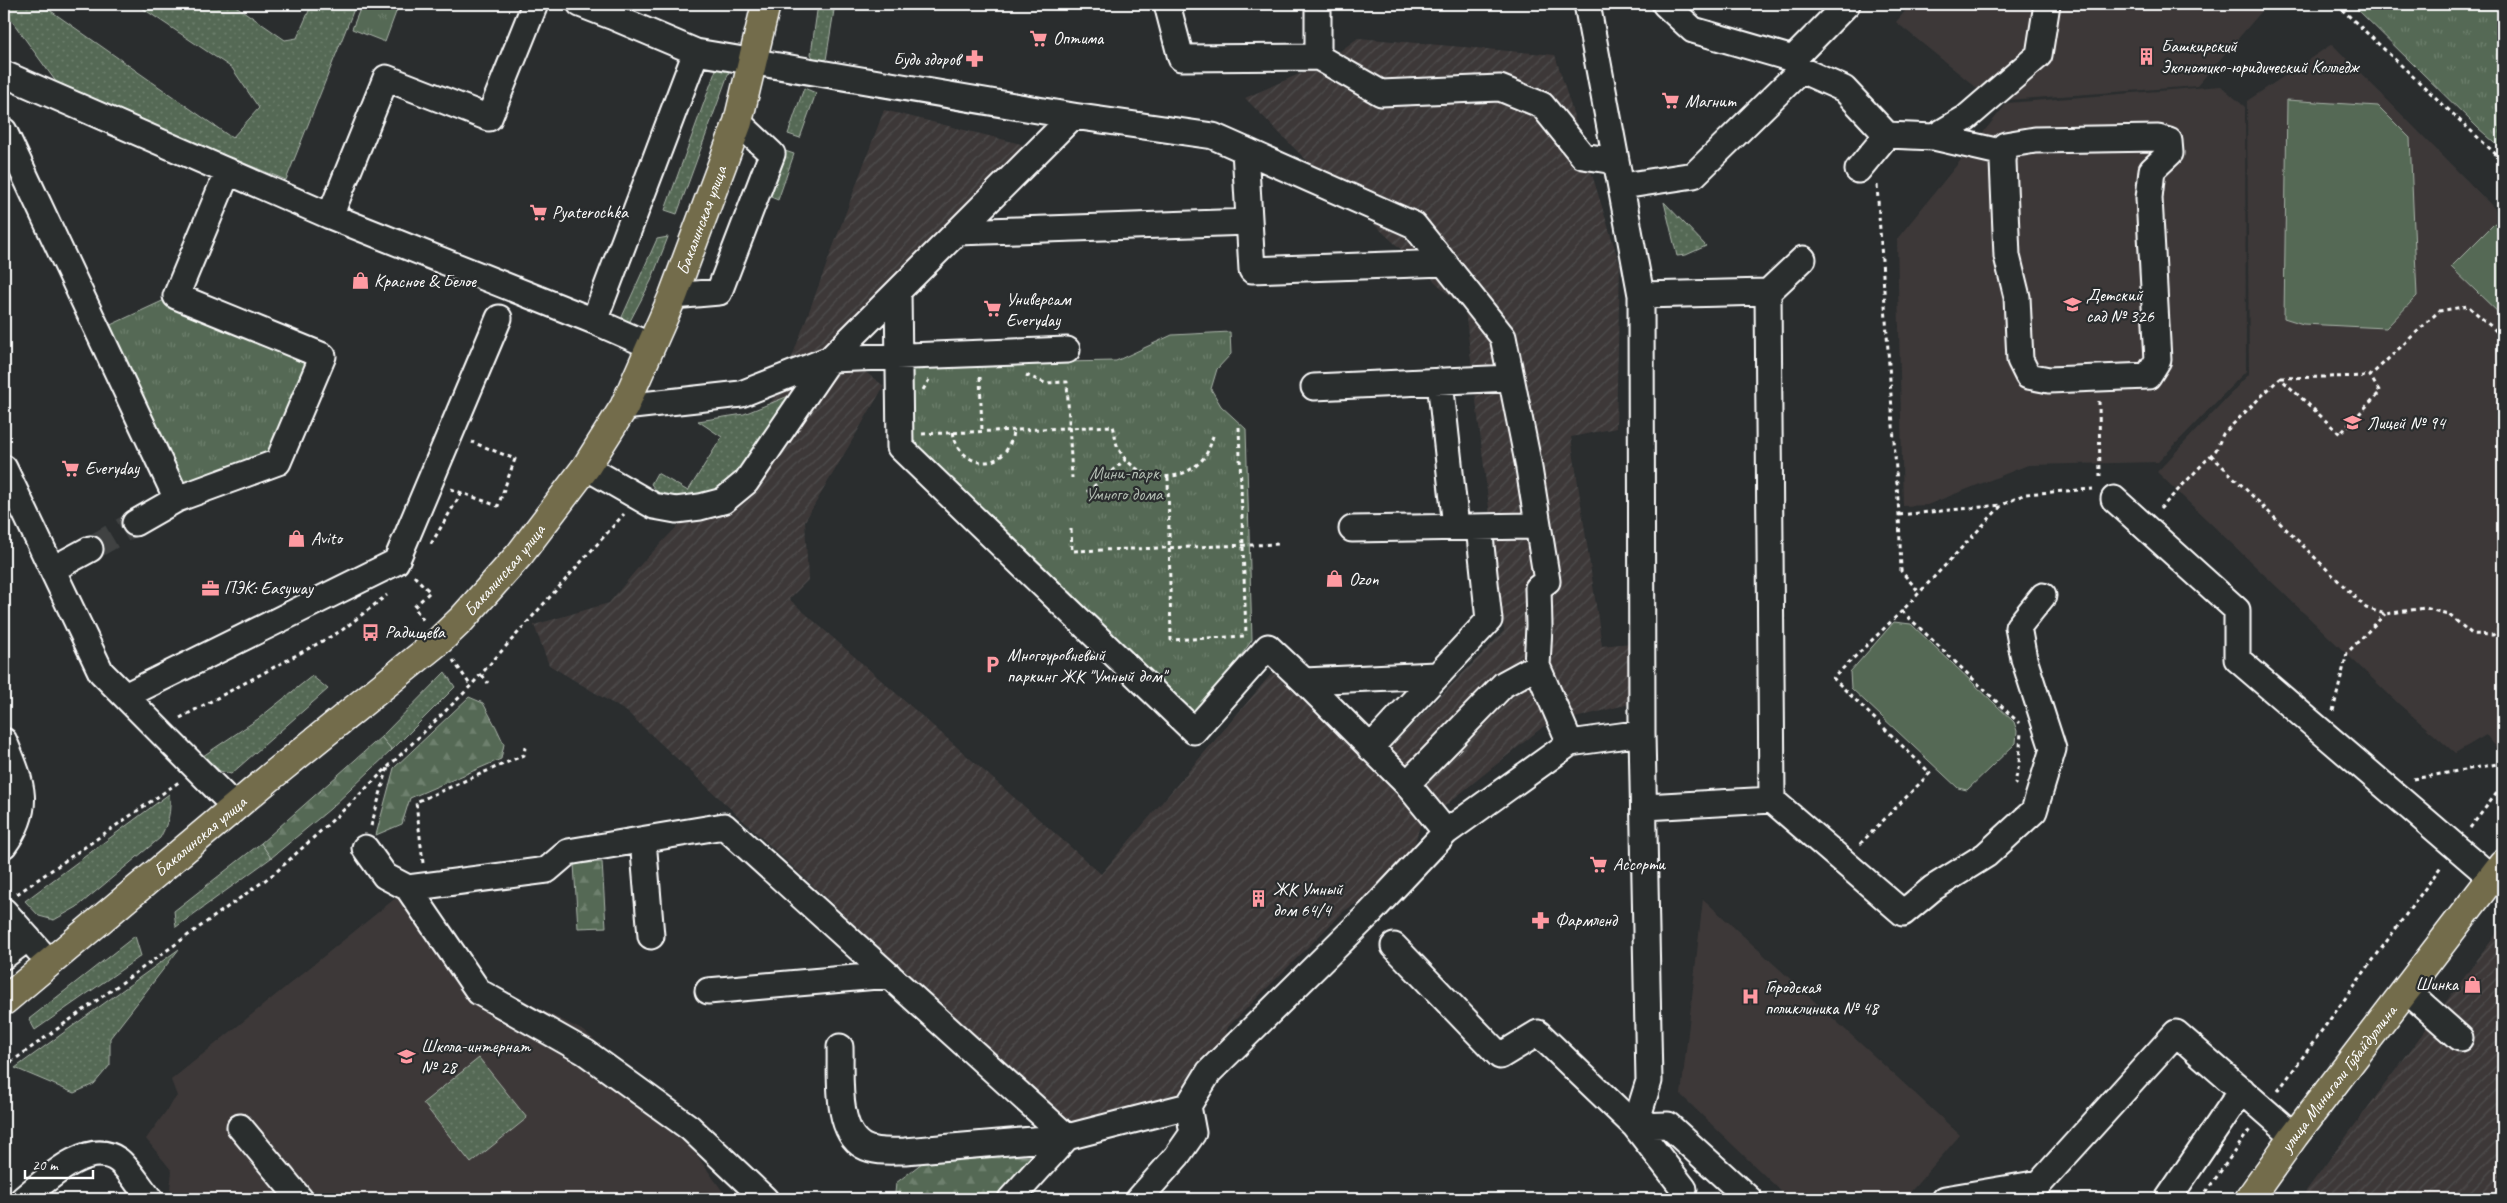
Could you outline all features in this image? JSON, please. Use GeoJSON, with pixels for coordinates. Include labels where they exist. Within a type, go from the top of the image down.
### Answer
{"type":"FeatureCollection","features":[{"type":"Feature","properties":{"kind":"main road","name":"Бакалинская улица"},"geometry":{"type":"LineString","coordinates":[[4,1000],[462,619],[520,554],[586,467],[624,407],[673,296],[738,122],[766,4]]}},
{"type":"Feature","properties":{"kind":"main road","name":"улица Минигали Губайдуллина"},"geometry":{"type":"LineString","coordinates":[[2249,1199],[2294,1136],[2498,870]]}},
{"type":"Feature","properties":{"kind":"street"},"geometry":{"type":"LineString","coordinates":[[330,216],[386,78],[489,118],[534,4]]}},
{"type":"Feature","properties":{"kind":"street"},"geometry":{"type":"LineString","coordinates":[[580,4],[613,10],[696,52],[1073,116],[1213,136],[1414,225],[1503,337],[1548,581],[1538,588],[1537,666],[1570,743]]}},
{"type":"Feature","properties":{"kind":"street"},"geometry":{"type":"LineString","coordinates":[[1167,4],[1182,58],[1318,57],[1381,93],[1500,88],[1542,105],[1583,156],[1615,161]]}},
{"type":"Feature","properties":{"kind":"street"},"geometry":{"type":"LineString","coordinates":[[1318,4],[1318,57]]}},
{"type":"Feature","properties":{"kind":"street"},"geometry":{"type":"LineString","coordinates":[[1587,4],[1641,295],[1642,732],[1649,1081],[1635,1126]]}},
{"type":"Feature","properties":{"kind":"street"},"geometry":{"type":"LineString","coordinates":[[1665,4],[1693,30],[1797,65],[1844,90],[1881,142]]}},
{"type":"Feature","properties":{"kind":"street"},"geometry":{"type":"LineString","coordinates":[[1622,186],[1694,175],[1797,65],[1847,4]]}},
{"type":"Feature","properties":{"kind":"street"},"geometry":{"type":"LineString","coordinates":[[1934,137],[1966,118],[2039,55],[2047,4]]}},
{"type":"Feature","properties":{"kind":"street"},"geometry":{"type":"LineString","coordinates":[[594,321],[696,52]]}},
{"type":"Feature","properties":{"kind":"street"},"geometry":{"type":"LineString","coordinates":[[4,74],[330,216],[594,321],[651,346]]}},
{"type":"Feature","properties":{"kind":"street"},"geometry":{"type":"LineString","coordinates":[[586,467],[654,506],[676,510],[700,507],[723,501],[746,482],[830,359],[1073,116]]}},
{"type":"Feature","properties":{"kind":"street"},"geometry":{"type":"LineString","coordinates":[[673,296],[719,292],[772,154],[738,122]]}},
{"type":"Feature","properties":{"kind":"street"},"geometry":{"type":"LineString","coordinates":[[4,131],[177,499]]}},
{"type":"Feature","properties":{"kind":"street"},"geometry":{"type":"LineString","coordinates":[[1858,170],[1881,142],[1934,137],[2004,153]]}},
{"type":"Feature","properties":{"kind":"street"},"geometry":{"type":"LineString","coordinates":[[2158,138],[2169,141],[2170,153],[2152,170],[2149,198],[2158,360],[2148,376],[2098,377],[2049,380],[2028,376],[2020,360],[2017,297],[2007,256],[2005,145],[2035,140],[2158,138]]}},
{"type":"Feature","properties":{"kind":"street"},"geometry":{"type":"LineString","coordinates":[[1245,150],[1252,270],[1444,263]]}},
{"type":"Feature","properties":{"kind":"street"},"geometry":{"type":"LineString","coordinates":[[135,523],[177,499],[278,462],[323,356],[176,296],[228,171]]}},
{"type":"Feature","properties":{"kind":"street"},"geometry":{"type":"LineString","coordinates":[[957,232],[1248,222]]}},
{"type":"Feature","properties":{"kind":"street"},"geometry":{"type":"LineString","coordinates":[[1641,295],[1768,292],[1803,259]]}},
{"type":"Feature","properties":{"kind":"street"},"geometry":{"type":"LineString","coordinates":[[898,291],[900,447],[1194,731],[1257,642],[1304,681],[1407,784],[1446,832]]}},
{"type":"Feature","properties":{"kind":"street"},"geometry":{"type":"LineString","coordinates":[[1768,292],[1772,800]]}},
{"type":"Feature","properties":{"kind":"street"},"geometry":{"type":"LineString","coordinates":[[125,696],[396,562],[500,318]]}},
{"type":"Feature","properties":{"kind":"street"},"geometry":{"type":"LineString","coordinates":[[624,407],[746,383],[830,359],[1067,350]]}},
{"type":"Feature","properties":{"kind":"street"},"geometry":{"type":"LineString","coordinates":[[1314,387],[1511,378]]}},
{"type":"Feature","properties":{"kind":"street"},"geometry":{"type":"LineString","coordinates":[[1370,748],[1489,620],[1467,527],[1440,381]]}},
{"type":"Feature","properties":{"kind":"street"},"geometry":{"type":"LineString","coordinates":[[4,468],[101,672],[235,807]]}},
{"type":"Feature","properties":{"kind":"street"},"geometry":{"type":"LineString","coordinates":[[2114,499],[2237,610],[2237,659],[2455,846],[2498,870]]}},
{"type":"Feature","properties":{"kind":"street"},"geometry":{"type":"LineString","coordinates":[[1352,529],[1538,526]]}},
{"type":"Feature","properties":{"kind":"street"},"geometry":{"type":"LineString","coordinates":[[53,570],[90,549]]}},
{"type":"Feature","properties":{"kind":"street"},"geometry":{"type":"LineString","coordinates":[[1645,807],[1772,800],[1903,913],[1934,888],[1986,854],[2034,811],[2053,749],[2024,659],[2018,627],[2043,596]]}},
{"type":"Feature","properties":{"kind":"street"},"geometry":{"type":"LineString","coordinates":[[1407,784],[1504,684],[1537,666]]}},
{"type":"Feature","properties":{"kind":"street"},"geometry":{"type":"LineString","coordinates":[[1304,681],[1436,675]]}},
{"type":"Feature","properties":{"kind":"street"},"geometry":{"type":"LineString","coordinates":[[1139,1199],[1177,1156],[1193,1133],[1188,1106],[1209,1072],[1369,914],[1446,832],[1570,743],[1642,732]]}},
{"type":"Feature","properties":{"kind":"street"},"geometry":{"type":"LineString","coordinates":[[4,741],[14,766],[22,797],[20,819],[4,845]]}},
{"type":"Feature","properties":{"kind":"street"},"geometry":{"type":"LineString","coordinates":[[365,848],[385,876],[417,887],[547,870],[568,852],[724,826],[1067,1137]]}},
{"type":"Feature","properties":{"kind":"street"},"geometry":{"type":"LineString","coordinates":[[643,840],[651,936]]}},
{"type":"Feature","properties":{"kind":"street"},"geometry":{"type":"LineString","coordinates":[[417,887],[479,992],[600,1062],[690,1128],[765,1199]]}},
{"type":"Feature","properties":{"kind":"street"},"geometry":{"type":"LineString","coordinates":[[8,904],[28,938],[49,962]]}},
{"type":"Feature","properties":{"kind":"street"},"geometry":{"type":"LineString","coordinates":[[4,956],[28,938]]}},
{"type":"Feature","properties":{"kind":"street"},"geometry":{"type":"LineString","coordinates":[[1394,946],[1500,1056],[1538,1033],[1635,1126],[1684,1189]]}},
{"type":"Feature","properties":{"kind":"street"},"geometry":{"type":"LineString","coordinates":[[708,991],[889,975]]}},
{"type":"Feature","properties":{"kind":"street"},"geometry":{"type":"LineString","coordinates":[[2406,990],[2460,1038]]}},
{"type":"Feature","properties":{"kind":"street"},"geometry":{"type":"LineString","coordinates":[[1945,1199],[2040,1183],[2176,1033],[2294,1136]]}},
{"type":"Feature","properties":{"kind":"street"},"geometry":{"type":"LineString","coordinates":[[840,1047],[842,1116],[851,1136],[863,1146],[879,1150],[905,1151],[1067,1137],[1188,1106]]}},
{"type":"Feature","properties":{"kind":"street"},"geometry":{"type":"LineString","coordinates":[[2168,1199],[2242,1090]]}},
{"type":"Feature","properties":{"kind":"street"},"geometry":{"type":"LineString","coordinates":[[1635,1126],[1668,1125],[1749,1199]]}},
{"type":"Feature","properties":{"kind":"street"},"geometry":{"type":"LineString","coordinates":[[240,1128],[300,1199]]}},
{"type":"Feature","properties":{"kind":"street"},"geometry":{"type":"LineString","coordinates":[[1011,1199],[1067,1137]]}},
{"type":"Feature","properties":{"kind":"street"},"geometry":{"type":"LineString","coordinates":[[23,1199],[69,1163],[83,1156],[96,1155],[118,1159],[150,1199]]}},
{"type":"Feature","properties":{"kind":"path"},"geometry":{"type":"LineString","coordinates":[[2336,4],[2503,161]]}},
{"type":"Feature","properties":{"kind":"path"},"geometry":{"type":"LineString","coordinates":[[1881,142],[1901,571],[1919,592]]}},
{"type":"Feature","properties":{"kind":"path"},"geometry":{"type":"LineString","coordinates":[[2145,526],[2211,455],[2223,434],[2280,378],[2370,376],[2439,311],[2468,306],[2503,336]]}},
{"type":"Feature","properties":{"kind":"path"},"geometry":{"type":"LineString","coordinates":[[1021,370],[1027,377],[1036,381],[1067,382],[1072,478]]}},
{"type":"Feature","properties":{"kind":"path"},"geometry":{"type":"LineString","coordinates":[[979,371],[982,431]]}},
{"type":"Feature","properties":{"kind":"path"},"geometry":{"type":"LineString","coordinates":[[920,396],[933,372]]}},
{"type":"Feature","properties":{"kind":"path"},"geometry":{"type":"LineString","coordinates":[[2280,378],[2340,434],[2380,392],[2370,376]]}},
{"type":"Feature","properties":{"kind":"path"},"geometry":{"type":"LineString","coordinates":[[1899,515],[2002,505],[2026,494],[2100,488],[2098,377]]}},
{"type":"Feature","properties":{"kind":"path"},"geometry":{"type":"LineString","coordinates":[[918,434],[1113,426],[1117,445],[1126,459],[1138,470],[1152,476],[1168,477],[1185,473],[1199,463],[1210,449],[1214,432]]}},
{"type":"Feature","properties":{"kind":"path"},"geometry":{"type":"LineString","coordinates":[[1168,477],[1171,640],[1257,642],[1243,545],[1239,427]]}},
{"type":"Feature","properties":{"kind":"path"},"geometry":{"type":"LineString","coordinates":[[953,432],[955,443],[960,452],[968,458],[987,462],[1005,453],[1010,445],[1013,430]]}},
{"type":"Feature","properties":{"kind":"path"},"geometry":{"type":"LineString","coordinates":[[430,481],[498,506],[515,459],[450,434]]}},
{"type":"Feature","properties":{"kind":"path"},"geometry":{"type":"LineString","coordinates":[[2211,455],[2366,608],[2385,614],[2425,608],[2448,614],[2472,634],[2493,636],[2503,624]]}},
{"type":"Feature","properties":{"kind":"path"},"geometry":{"type":"LineString","coordinates":[[1087,492],[1126,459]]}},
{"type":"Feature","properties":{"kind":"path"},"geometry":{"type":"LineString","coordinates":[[428,550],[462,492]]}},
{"type":"Feature","properties":{"kind":"path"},"geometry":{"type":"LineString","coordinates":[[4,1067],[275,873],[482,675],[639,497]]}},
{"type":"Feature","properties":{"kind":"path"},"geometry":{"type":"LineString","coordinates":[[1843,860],[1930,773],[1833,678],[1902,612],[2002,505]]}},
{"type":"Feature","properties":{"kind":"path"},"geometry":{"type":"LineString","coordinates":[[1071,529],[1072,551],[1281,544]]}},
{"type":"Feature","properties":{"kind":"path"},"geometry":{"type":"LineString","coordinates":[[406,580],[413,575],[430,592],[414,608]]}},
{"type":"Feature","properties":{"kind":"path"},"geometry":{"type":"LineString","coordinates":[[158,730],[341,631],[391,592]]}},
{"type":"Feature","properties":{"kind":"path"},"geometry":{"type":"LineString","coordinates":[[1902,612],[2021,726],[2020,764],[2015,783],[2036,802]]}},
{"type":"Feature","properties":{"kind":"path"},"geometry":{"type":"LineString","coordinates":[[2324,734],[2333,713],[2347,653],[2385,614]]}},
{"type":"Feature","properties":{"kind":"path"},"geometry":{"type":"LineString","coordinates":[[457,666],[471,686]]}},
{"type":"Feature","properties":{"kind":"path"},"geometry":{"type":"LineString","coordinates":[[482,675],[488,683]]}},
{"type":"Feature","properties":{"kind":"path"},"geometry":{"type":"LineString","coordinates":[[417,887],[416,802],[524,754],[525,747]]}},
{"type":"Feature","properties":{"kind":"path"},"geometry":{"type":"LineString","coordinates":[[2383,784],[2503,762]]}},
{"type":"Feature","properties":{"kind":"path"},"geometry":{"type":"LineString","coordinates":[[365,848],[388,766]]}},
{"type":"Feature","properties":{"kind":"path"},"geometry":{"type":"LineString","coordinates":[[8,904],[198,769]]}},
{"type":"Feature","properties":{"kind":"path"},"geometry":{"type":"LineString","coordinates":[[2201,1199],[2455,846],[2503,785]]}},
{"type":"Feature","properties":{"kind":"shaded area"},"geometry":{"type":"Polygon","coordinates":[[[1911,4],[2268,4],[2197,86],[1993,101],[1896,22],[1911,4]]]}},
{"type":"Feature","properties":{"kind":"shaded area"},"geometry":{"type":"Polygon","coordinates":[[[1358,38],[1555,55],[1620,265],[1616,428],[1571,437],[1602,646],[1631,643],[1629,704],[1544,726],[1420,826],[1406,872],[1344,911],[1226,1029],[1232,1045],[1149,1128],[1083,1138],[627,712],[549,665],[534,625],[609,603],[642,563],[720,482],[782,384],[884,110],[1037,148],[836,350],[884,386],[805,521],[808,580],[789,599],[1101,874],[1273,672],[1373,765],[1504,631],[1465,310],[1301,155],[1245,98],[1322,64],[1358,38]]]}},
{"type":"Feature","properties":{"kind":"shaded area","name":"Лицей № 94"},"geometry":{"type":"Polygon","coordinates":[[[2332,44],[2503,217],[2503,743],[2498,749],[2486,735],[2455,753],[2400,705],[2157,472],[2249,374],[2247,101],[2332,44]]]}},
{"type":"Feature","properties":{"kind":"shaded area","name":"Детский сад № 326"},"geometry":{"type":"Polygon","coordinates":[[[2221,86],[2245,107],[2246,371],[2158,462],[2028,465],[1927,505],[1903,506],[1897,239],[2007,103],[2221,86]]]}},
{"type":"Feature","properties":{"kind":"shaded area","name":"Школа-интернат № 28"},"geometry":{"type":"Polygon","coordinates":[[[408,888],[467,973],[584,1031],[647,1085],[728,1199],[178,1199],[170,1189],[172,1171],[146,1139],[177,1096],[171,1080],[408,888]]]}},
{"type":"Feature","properties":{"kind":"shaded area","name":"Городская поликлиника № 48"},"geometry":{"type":"Polygon","coordinates":[[[1703,899],[1960,1135],[1906,1197],[1889,1199],[1789,1199],[1681,1095],[1703,899]]]}},
{"type":"Feature","properties":{"kind":"shaded area"},"geometry":{"type":"Polygon","coordinates":[[[2503,925],[2503,1199],[2300,1199],[2503,925]]]}},
{"type":"Feature","properties":{"kind":"green space"},"geometry":{"type":"Polygon","coordinates":[[[4,4],[41,4],[232,138],[259,108],[232,68],[136,4],[233,4],[285,40],[297,38],[312,4],[356,4],[286,180],[62,90],[4,10],[4,4]]]}},
{"type":"Feature","properties":{"kind":"green space"},"geometry":{"type":"Polygon","coordinates":[[[362,4],[399,4],[385,42],[352,29],[362,4]]]}},
{"type":"Feature","properties":{"kind":"green space"},"geometry":{"type":"Polygon","coordinates":[[[818,4],[835,4],[826,60],[813,58],[811,54],[818,4]]]}},
{"type":"Feature","properties":{"kind":"green space"},"geometry":{"type":"Polygon","coordinates":[[[2352,4],[2503,5],[2503,150],[2478,128],[2352,4]]]}},
{"type":"Feature","properties":{"kind":"green space"},"geometry":{"type":"Polygon","coordinates":[[[718,64],[730,69],[677,214],[665,210],[718,64]]]}},
{"type":"Feature","properties":{"kind":"green space"},"geometry":{"type":"Polygon","coordinates":[[[804,88],[816,93],[800,138],[788,134],[804,88]]]}},
{"type":"Feature","properties":{"kind":"green space"},"geometry":{"type":"Polygon","coordinates":[[[2287,100],[2378,106],[2410,138],[2417,296],[2386,328],[2303,324],[2284,318],[2287,100]]]}},
{"type":"Feature","properties":{"kind":"green space"},"geometry":{"type":"Polygon","coordinates":[[[782,150],[794,154],[778,200],[766,195],[782,150]]]}},
{"type":"Feature","properties":{"kind":"green space"},"geometry":{"type":"Polygon","coordinates":[[[1664,202],[1706,246],[1686,255],[1677,256],[1664,202]]]}},
{"type":"Feature","properties":{"kind":"green space"},"geometry":{"type":"Polygon","coordinates":[[[2498,220],[2503,224],[2503,317],[2451,267],[2498,220]]]}},
{"type":"Feature","properties":{"kind":"green space"},"geometry":{"type":"Polygon","coordinates":[[[668,237],[651,281],[629,323],[622,317],[657,239],[668,237]]]}},
{"type":"Feature","properties":{"kind":"green space"},"geometry":{"type":"Polygon","coordinates":[[[171,297],[316,359],[274,459],[181,498],[102,329],[171,297]]]}},
{"type":"Feature","properties":{"kind":"green space","name":"Мини-парк Умного дома"},"geometry":{"type":"Polygon","coordinates":[[[1230,332],[1231,354],[1217,369],[1211,389],[1221,406],[1246,429],[1252,640],[1194,722],[910,444],[906,365],[1116,361],[1172,335],[1230,332]]]}},
{"type":"Feature","properties":{"kind":"green space"},"geometry":{"type":"Polygon","coordinates":[[[791,395],[735,488],[719,496],[662,498],[651,484],[657,473],[688,491],[722,437],[698,421],[744,414],[791,395]]]}},
{"type":"Feature","properties":{"kind":"green space"},"geometry":{"type":"Polygon","coordinates":[[[1894,622],[1911,624],[2014,722],[2017,731],[2016,743],[1967,790],[1958,788],[1851,688],[1850,672],[1894,622]]]}},
{"type":"Feature","properties":{"kind":"green space"},"geometry":{"type":"Polygon","coordinates":[[[445,672],[455,687],[392,750],[381,737],[445,672]]]}},
{"type":"Feature","properties":{"kind":"green space"},"geometry":{"type":"Polygon","coordinates":[[[312,676],[328,689],[231,774],[220,771],[203,756],[258,719],[312,676]]]}},
{"type":"Feature","properties":{"kind":"green space"},"geometry":{"type":"Polygon","coordinates":[[[469,697],[483,703],[496,727],[504,744],[501,759],[410,798],[402,824],[376,835],[394,768],[469,697]]]}},
{"type":"Feature","properties":{"kind":"green space"},"geometry":{"type":"Polygon","coordinates":[[[381,737],[392,750],[330,809],[271,858],[261,843],[381,737]]]}},
{"type":"Feature","properties":{"kind":"green space"},"geometry":{"type":"Polygon","coordinates":[[[169,794],[169,817],[160,838],[77,907],[54,920],[39,916],[25,901],[169,794]]]}},
{"type":"Feature","properties":{"kind":"green space"},"geometry":{"type":"Polygon","coordinates":[[[261,843],[271,858],[176,927],[174,911],[261,843]]]}},
{"type":"Feature","properties":{"kind":"green space"},"geometry":{"type":"Polygon","coordinates":[[[602,862],[606,927],[578,928],[574,864],[602,862]]]}},
{"type":"Feature","properties":{"kind":"green space"},"geometry":{"type":"Polygon","coordinates":[[[135,936],[141,956],[35,1030],[29,1019],[135,936]]]}},
{"type":"Feature","properties":{"kind":"green space"},"geometry":{"type":"Polygon","coordinates":[[[179,949],[110,1038],[110,1065],[94,1084],[74,1093],[15,1068],[179,949]]]}},
{"type":"Feature","properties":{"kind":"green space"},"geometry":{"type":"Polygon","coordinates":[[[479,1058],[527,1118],[471,1163],[423,1103],[479,1058]]]}},
{"type":"Feature","properties":{"kind":"green space"},"geometry":{"type":"Polygon","coordinates":[[[931,1156],[1038,1156],[1003,1199],[902,1199],[895,1193],[896,1183],[931,1156]]]}},
{"type":"Feature","properties":{"kind":"tunnel"},"geometry":{"type":"LineString","coordinates":[[90,549],[135,523]]}},
{"type":"Feature","properties":{"kind":"place","name":"Оптима"},"geometry":{"type":"Point","coordinates":[1039,38]}},
{"type":"Feature","properties":{"kind":"place","name":"Башкирский Экономико-юридический Колледж"},"geometry":{"type":"Point","coordinates":[2147,56]}},
{"type":"Feature","properties":{"kind":"place","name":"Будь здоров"},"geometry":{"type":"Point","coordinates":[974,59]}},
{"type":"Feature","properties":{"kind":"place","name":"Магнит"},"geometry":{"type":"Point","coordinates":[1671,101]}},
{"type":"Feature","properties":{"kind":"place","name":"Pyaterochka"},"geometry":{"type":"Point","coordinates":[538,212]}},
{"type":"Feature","properties":{"kind":"place","name":"Красное & Белое"},"geometry":{"type":"Point","coordinates":[360,281]}},
{"type":"Feature","properties":{"kind":"place","name":"Детский сад № 326"},"geometry":{"type":"Point","coordinates":[2072,305]}},
{"type":"Feature","properties":{"kind":"place","name":"Универсам Everyday"},"geometry":{"type":"Point","coordinates":[992,309]}},
{"type":"Feature","properties":{"kind":"place","name":"Лицей № 94"},"geometry":{"type":"Point","coordinates":[2353,423]}},
{"type":"Feature","properties":{"kind":"place","name":"Everyday"},"geometry":{"type":"Point","coordinates":[71,468]}},
{"type":"Feature","properties":{"kind":"place","name":"Avito"},"geometry":{"type":"Point","coordinates":[297,538]}},
{"type":"Feature","properties":{"kind":"place","name":"Ozon"},"geometry":{"type":"Point","coordinates":[1335,579]}},
{"type":"Feature","properties":{"kind":"place","name":"ПЭК: Easyway"},"geometry":{"type":"Point","coordinates":[210,588]}},
{"type":"Feature","properties":{"kind":"place","name":"Радищева"},"geometry":{"type":"Point","coordinates":[371,632]}},
{"type":"Feature","properties":{"kind":"place","name":"Многоуровневый паркинг ЖК \"Умный дом\""},"geometry":{"type":"Point","coordinates":[993,665]}},
{"type":"Feature","properties":{"kind":"place","name":"Ассорти"},"geometry":{"type":"Point","coordinates":[1599,864]}},
{"type":"Feature","properties":{"kind":"place","name":"ЖК Умный дом 64/4"},"geometry":{"type":"Point","coordinates":[1259,899]}},
{"type":"Feature","properties":{"kind":"place","name":"Фармленд"},"geometry":{"type":"Point","coordinates":[1541,920]}},
{"type":"Feature","properties":{"kind":"place","name":"Шинка"},"geometry":{"type":"Point","coordinates":[2472,984]}},
{"type":"Feature","properties":{"kind":"place","name":"Городская поликлиника № 48"},"geometry":{"type":"Point","coordinates":[1751,997]}},
{"type":"Feature","properties":{"kind":"place","name":"Школа-интернат № 28"},"geometry":{"type":"Point","coordinates":[407,1056]}}]}
